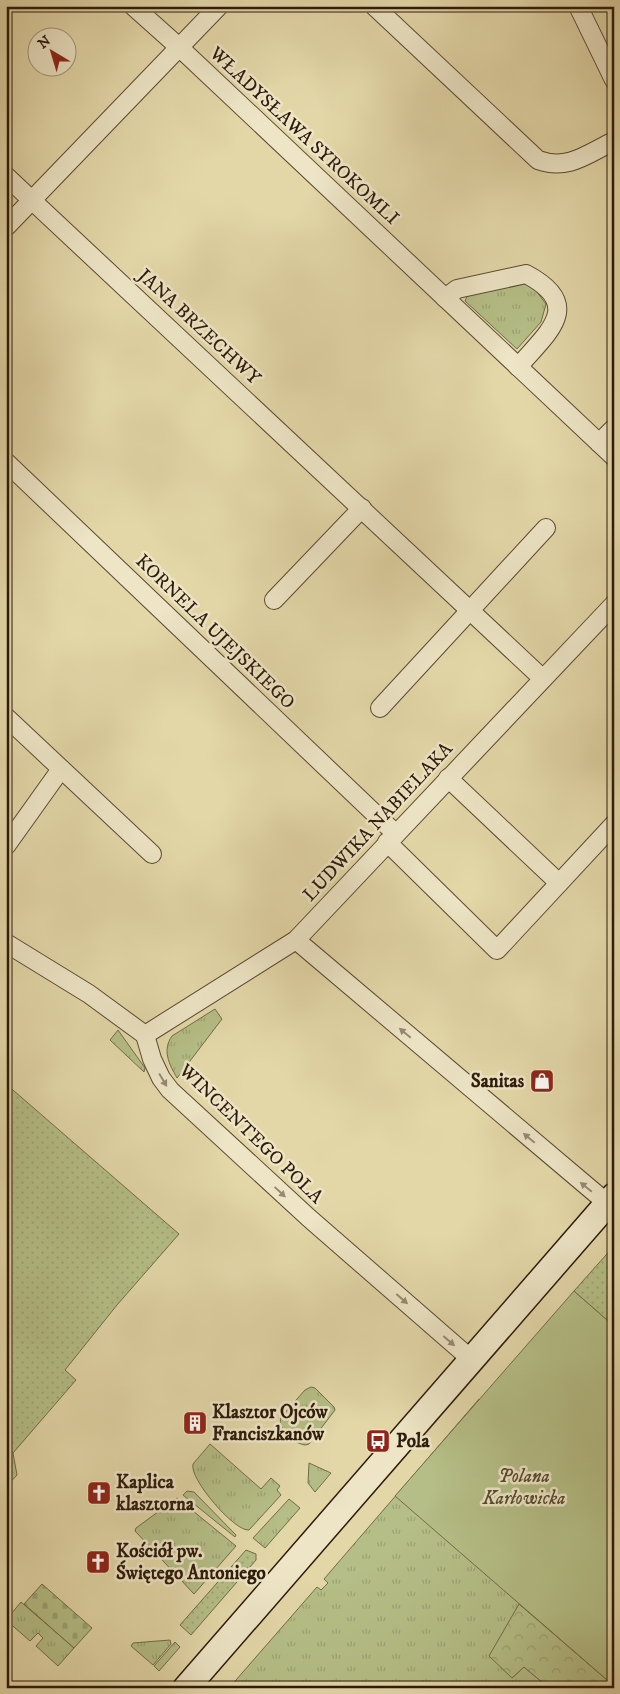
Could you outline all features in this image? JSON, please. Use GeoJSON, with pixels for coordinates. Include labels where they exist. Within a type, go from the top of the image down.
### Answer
{"type":"FeatureCollection","features":[{"type":"Feature","properties":{"kind":"street","name":"WŁADYSŁAWA SYROKOMLI"},"geometry":{"type":"LineString","coordinates":[[133,6],[180,48],[614,457]]}},
{"type":"Feature","properties":{"kind":"street"},"geometry":{"type":"LineString","coordinates":[[6,227],[220,6]]}},
{"type":"Feature","properties":{"kind":"street"},"geometry":{"type":"LineString","coordinates":[[374,6],[538,160],[552,165],[566,164],[614,141]]}},
{"type":"Feature","properties":{"kind":"street"},"geometry":{"type":"LineString","coordinates":[[578,6],[614,80]]}},
{"type":"Feature","properties":{"kind":"street","name":"JANA BRZECHWY"},"geometry":{"type":"LineString","coordinates":[[6,176],[542,678]]}},
{"type":"Feature","properties":{"kind":"street"},"geometry":{"type":"LineString","coordinates":[[445,298],[457,289],[526,274],[539,281],[556,301],[558,310],[557,320],[518,367]]}},
{"type":"Feature","properties":{"kind":"street"},"geometry":{"type":"LineString","coordinates":[[599,443],[614,428]]}},
{"type":"Feature","properties":{"kind":"street","name":"KORNELA UJEJSKIEGO"},"geometry":{"type":"LineString","coordinates":[[6,462],[391,838],[497,950],[559,883]]}},
{"type":"Feature","properties":{"kind":"street"},"geometry":{"type":"LineString","coordinates":[[274,600],[362,508]]}},
{"type":"Feature","properties":{"kind":"street"},"geometry":{"type":"LineString","coordinates":[[380,708],[546,528]]}},
{"type":"Feature","properties":{"kind":"street","name":"LUDWIKA NABIELAKA"},"geometry":{"type":"LineString","coordinates":[[145,1035],[296,940],[614,604]]}},
{"type":"Feature","properties":{"kind":"street"},"geometry":{"type":"LineString","coordinates":[[6,717],[152,854]]}},
{"type":"Feature","properties":{"kind":"street"},"geometry":{"type":"LineString","coordinates":[[6,846],[62,769]]}},
{"type":"Feature","properties":{"kind":"street"},"geometry":{"type":"LineString","coordinates":[[448,778],[559,883],[614,824]]}},
{"type":"Feature","properties":{"kind":"street"},"geometry":{"type":"LineString","coordinates":[[186,1688],[610,1200],[296,940]]}},
{"type":"Feature","properties":{"kind":"street"},"geometry":{"type":"LineString","coordinates":[[6,943],[89,994],[145,1035]]}},
{"type":"Feature","properties":{"kind":"street","name":"WINCENTEGO POLA"},"geometry":{"type":"LineString","coordinates":[[145,1035],[155,1066],[170,1090],[309,1218],[472,1360]]}},
{"type":"Feature","properties":{"kind":"green space"},"geometry":{"type":"Polygon","coordinates":[[[523,282],[533,287],[546,304],[541,322],[517,349],[465,301],[468,294],[523,282]]]}},
{"type":"Feature","properties":{"kind":"green space"},"geometry":{"type":"Polygon","coordinates":[[[215,1009],[222,1019],[177,1078],[171,1068],[168,1057],[167,1046],[169,1041],[172,1036],[215,1009]]]}},
{"type":"Feature","properties":{"kind":"green space"},"geometry":{"type":"Polygon","coordinates":[[[118,1030],[145,1068],[144,1072],[110,1040],[118,1030]]]}},
{"type":"Feature","properties":{"kind":"green space"},"geometry":{"type":"Polygon","coordinates":[[[6,1084],[179,1234],[117,1305],[65,1370],[76,1380],[13,1453],[17,1475],[6,1487],[6,1084]]]}},
{"type":"Feature","properties":{"kind":"green space"},"geometry":{"type":"Polygon","coordinates":[[[614,1246],[614,1326],[574,1291],[614,1246]]]}},
{"type":"Feature","properties":{"kind":"green space","name":"Polana Karłowicka"},"geometry":{"type":"Polygon","coordinates":[[[574,1291],[614,1326],[614,1686],[395,1496],[574,1291]]]}},
{"type":"Feature","properties":{"kind":"green space"},"geometry":{"type":"Polygon","coordinates":[[[311,1387],[315,1388],[335,1410],[309,1444],[305,1445],[300,1444],[287,1435],[280,1422],[281,1417],[305,1390],[311,1387]]]}},
{"type":"Feature","properties":{"kind":"green space"},"geometry":{"type":"Polygon","coordinates":[[[479,1399],[614,1686],[519,1604],[512,1678],[524,1667],[549,1688],[229,1688],[317,1587],[321,1590],[328,1583],[324,1579],[479,1399]]]}},
{"type":"Feature","properties":{"kind":"green space"},"geometry":{"type":"Polygon","coordinates":[[[210,1444],[261,1489],[271,1478],[280,1486],[277,1490],[281,1495],[249,1530],[234,1523],[224,1514],[198,1481],[193,1464],[210,1444]]]}},
{"type":"Feature","properties":{"kind":"green space"},"geometry":{"type":"Polygon","coordinates":[[[309,1463],[331,1473],[315,1492],[308,1483],[309,1463]]]}},
{"type":"Feature","properties":{"kind":"green space"},"geometry":{"type":"Polygon","coordinates":[[[187,1491],[194,1492],[236,1535],[235,1537],[183,1495],[187,1491]]]}},
{"type":"Feature","properties":{"kind":"green space"},"geometry":{"type":"Polygon","coordinates":[[[177,1498],[236,1546],[194,1594],[135,1531],[136,1528],[177,1498]]]}},
{"type":"Feature","properties":{"kind":"green space"},"geometry":{"type":"Polygon","coordinates":[[[289,1499],[300,1508],[265,1548],[253,1538],[289,1499]]]}},
{"type":"Feature","properties":{"kind":"green space"},"geometry":{"type":"Polygon","coordinates":[[[246,1550],[256,1554],[256,1560],[191,1635],[180,1625],[246,1550]]]}},
{"type":"Feature","properties":{"kind":"green space"},"geometry":{"type":"Polygon","coordinates":[[[42,1584],[92,1628],[74,1648],[24,1604],[42,1584]]]}},
{"type":"Feature","properties":{"kind":"green space"},"geometry":{"type":"Polygon","coordinates":[[[21,1602],[74,1648],[58,1666],[36,1646],[43,1638],[38,1633],[30,1641],[6,1620],[21,1602]]]}},
{"type":"Feature","properties":{"kind":"green space"},"geometry":{"type":"Polygon","coordinates":[[[519,1604],[614,1688],[549,1688],[524,1667],[512,1678],[489,1656],[519,1604]]]}},
{"type":"Feature","properties":{"kind":"green space"},"geometry":{"type":"Polygon","coordinates":[[[170,1640],[171,1644],[153,1665],[131,1646],[133,1643],[170,1640]]]}},
{"type":"Feature","properties":{"kind":"green space"},"geometry":{"type":"Polygon","coordinates":[[[175,1642],[180,1647],[159,1671],[154,1666],[175,1642]]]}},
{"type":"Feature","properties":{"kind":"place","name":"Sanitas"},"geometry":{"type":"Point","coordinates":[542,1081]}},
{"type":"Feature","properties":{"kind":"place","name":"Klasztor Ojców Franciszkanów"},"geometry":{"type":"Point","coordinates":[195,1423]}},
{"type":"Feature","properties":{"kind":"place","name":"Pola"},"geometry":{"type":"Point","coordinates":[378,1441]}},
{"type":"Feature","properties":{"kind":"place","name":"Kaplica klasztorna"},"geometry":{"type":"Point","coordinates":[99,1493]}},
{"type":"Feature","properties":{"kind":"place","name":"Kościół pw. Świętego Antoniego"},"geometry":{"type":"Point","coordinates":[98,1562]}}]}
